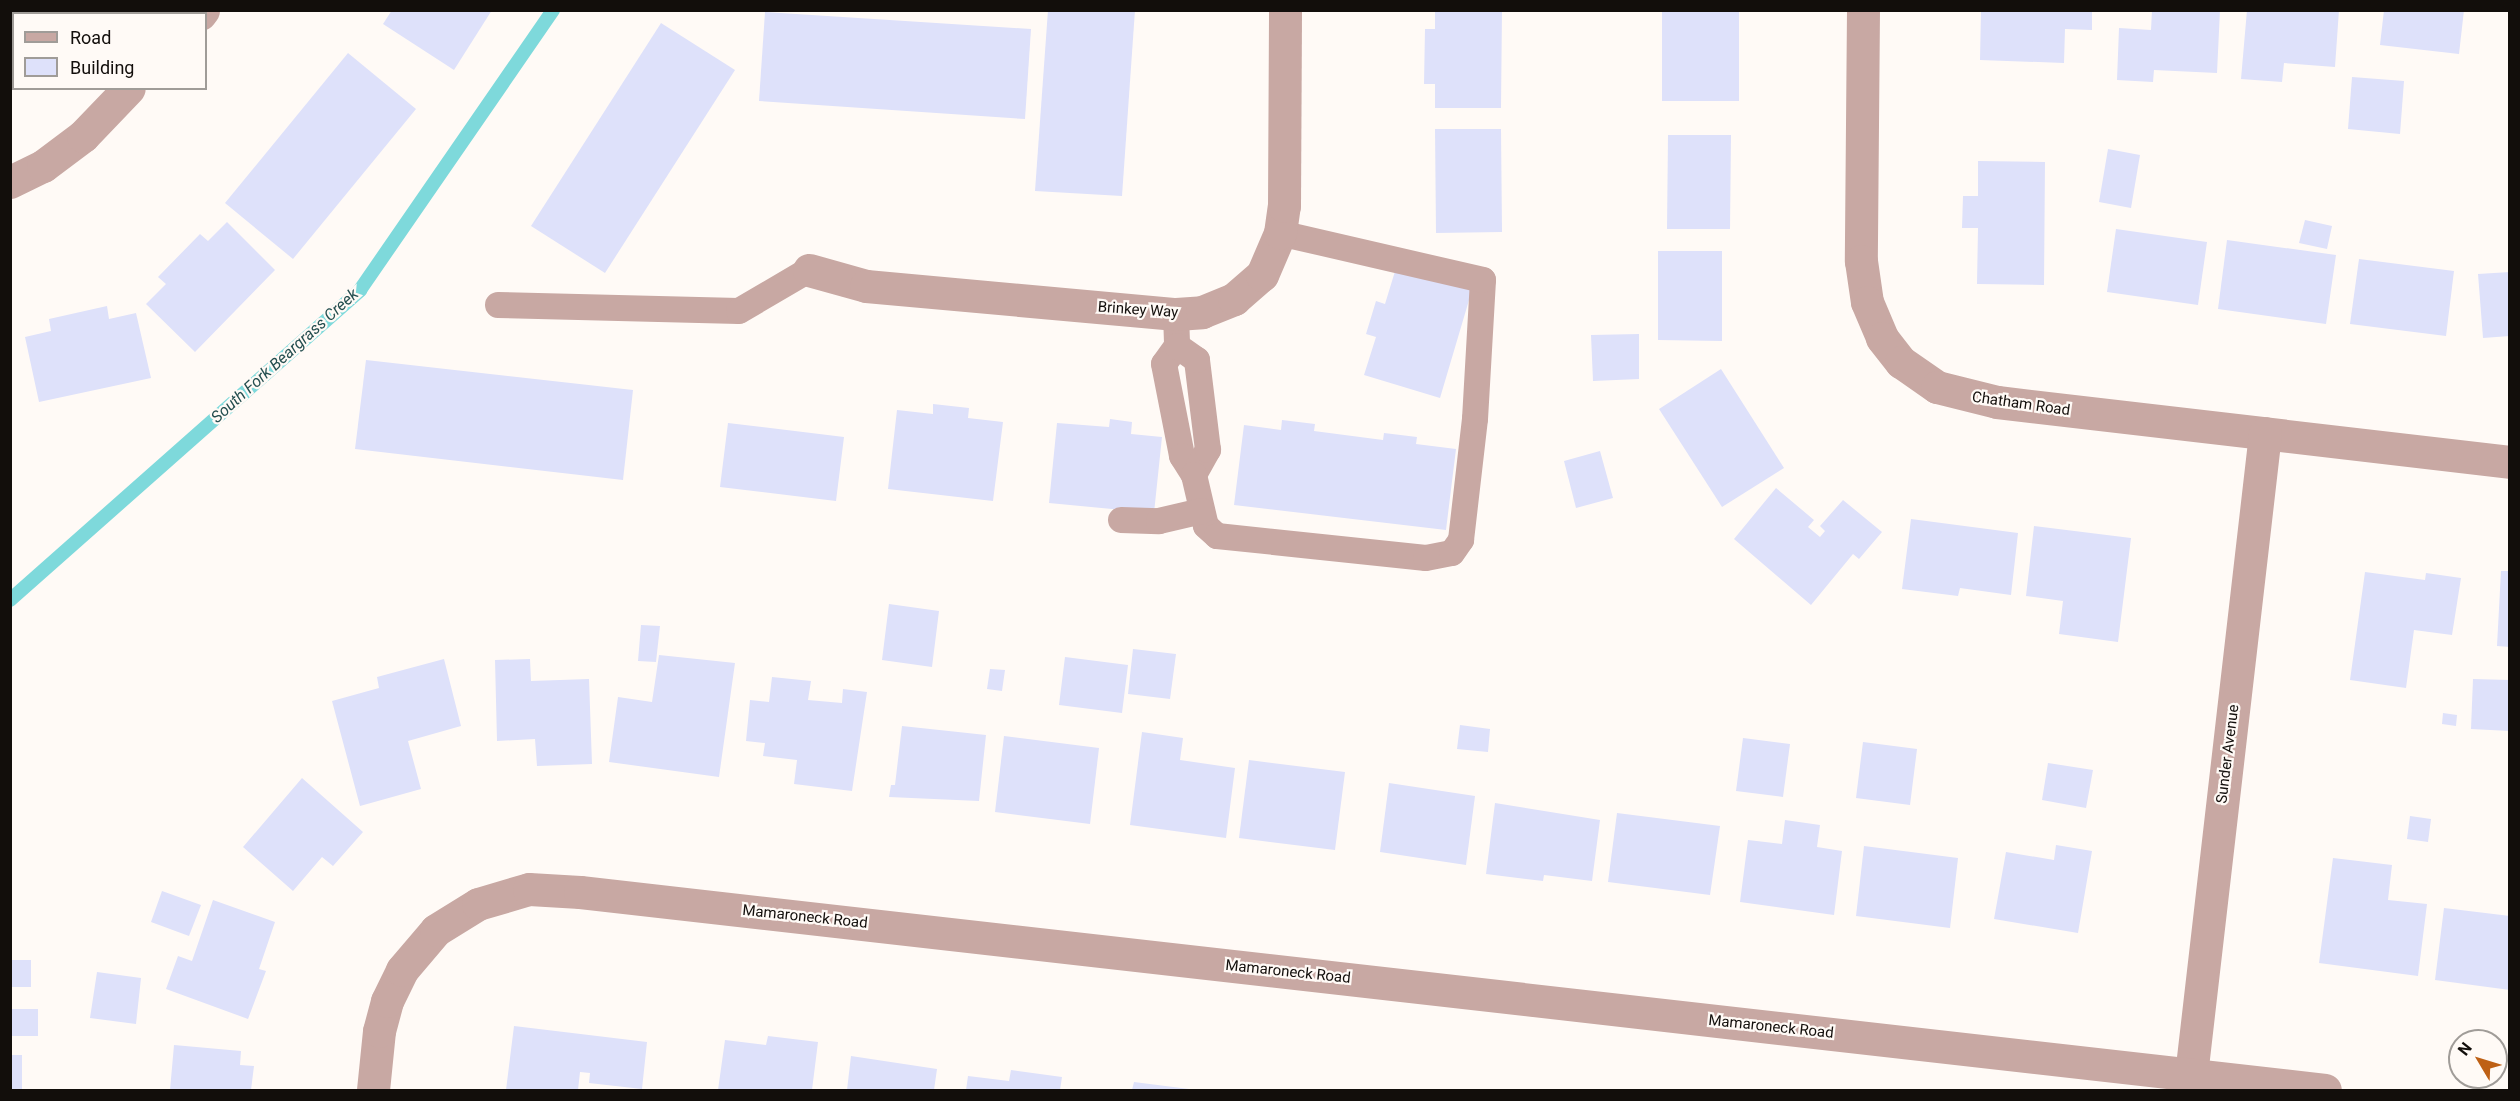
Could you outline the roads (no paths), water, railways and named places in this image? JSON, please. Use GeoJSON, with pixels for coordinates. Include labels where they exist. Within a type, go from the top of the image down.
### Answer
{"type":"FeatureCollection","features":[{"type":"Feature","properties":{"kind":"street","name":"Brinkey Way"},"geometry":{"type":"LineString","coordinates":[[809,270],[866,286],[1177,330],[1202,312],[1234,299],[1262,275],[1280,232],[1284,206],[1285,10]]}},
{"type":"Feature","properties":{"kind":"street","name":"Chatham Road"},"geometry":{"type":"LineString","coordinates":[[1863,10],[1861,261],[1867,302],[1882,338],[1901,362],[1937,387],[1960,395],[2510,462]]}},
{"type":"Feature","properties":{"kind":"street"},"geometry":{"type":"LineString","coordinates":[[10,182],[43,166],[83,136],[127,90]]}},
{"type":"Feature","properties":{"kind":"street","name":"Sunder Avenue"},"geometry":{"type":"LineString","coordinates":[[2191,1075],[2265,433]]}},
{"type":"Feature","properties":{"kind":"street","name":"Mamaroneck Road"},"geometry":{"type":"LineString","coordinates":[[372,1090],[382,1021],[402,970],[436,930],[478,904],[529,890],[580,891],[2325,1090]]}},
{"type":"Feature","properties":{"kind":"lane"},"geometry":{"type":"LineString","coordinates":[[1177,330],[1164,364],[1182,456],[1194,475],[1206,526],[1217,536],[1426,558],[1452,553],[1461,540],[1483,280],[1280,232]]}},
{"type":"Feature","properties":{"kind":"lane"},"geometry":{"type":"LineString","coordinates":[[498,305],[739,311],[809,270]]}},
{"type":"Feature","properties":{"kind":"lane"},"geometry":{"type":"LineString","coordinates":[[1121,520],[1159,521],[1202,511]]}},
{"type":"Feature","properties":{"kind":"waterway","name":"South Fork Beargrass Creek"},"geometry":{"type":"LineString","coordinates":[[10,600],[360,290],[553,10]]}}]}
